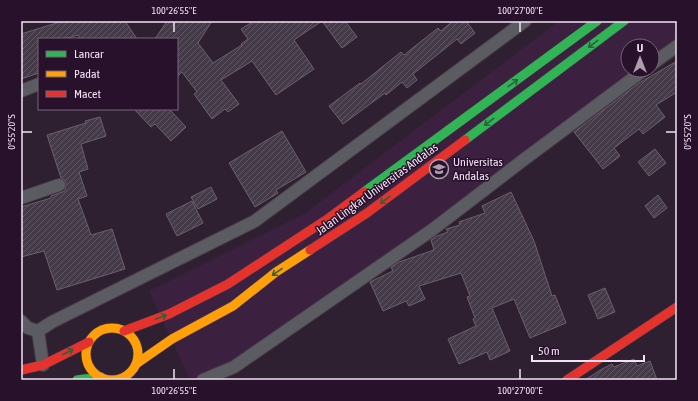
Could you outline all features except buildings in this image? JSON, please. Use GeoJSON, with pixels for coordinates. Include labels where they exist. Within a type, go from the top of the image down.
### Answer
{"type":"FeatureCollection","features":[{"type":"Feature","properties":{"kind":"street"},"geometry":{"type":"LineString","coordinates":[[21,321],[28,328],[38,331],[58,319],[255,221],[525,21]]}},
{"type":"Feature","properties":{"kind":"street","name":"Jalan Lingkar Universitas Andalas"},"geometry":{"type":"LineString","coordinates":[[124,331],[169,314],[228,284],[326,220],[597,21]]}},
{"type":"Feature","properties":{"kind":"street","name":"Jalan Lingkar Universitas Andalas"},"geometry":{"type":"LineString","coordinates":[[136,364],[172,340],[233,306],[276,272],[367,213],[624,21]]}},
{"type":"Feature","properties":{"kind":"street"},"geometry":{"type":"LineString","coordinates":[[660,58],[677,46]]}},
{"type":"Feature","properties":{"kind":"street"},"geometry":{"type":"LineString","coordinates":[[203,380],[234,367],[426,235],[633,78]]}},
{"type":"Feature","properties":{"kind":"street"},"geometry":{"type":"LineString","coordinates":[[21,91],[38,84]]}},
{"type":"Feature","properties":{"kind":"street"},"geometry":{"type":"LineString","coordinates":[[21,198],[59,185]]}},
{"type":"Feature","properties":{"kind":"street"},"geometry":{"type":"LineString","coordinates":[[567,380],[677,307]]}},
{"type":"Feature","properties":{"kind":"street"},"geometry":{"type":"LineString","coordinates":[[21,370],[43,365],[89,342],[96,334],[105,329],[115,328],[124,331],[131,336],[135,342],[138,357],[136,364],[132,371],[125,377],[113,380],[101,377],[92,371],[87,362],[86,352],[89,342]]}},
{"type":"Feature","properties":{"kind":"street"},"geometry":{"type":"LineString","coordinates":[[38,331],[43,365]]}},
{"type":"Feature","properties":{"kind":"street"},"geometry":{"type":"LineString","coordinates":[[77,380],[101,377]]}},
{"type":"Feature","properties":{"kind":"shaded area","name":"Universitas Andalas"},"geometry":{"type":"Polygon","coordinates":[[[559,21],[677,21],[677,49],[660,61],[660,38],[620,38],[620,78],[637,78],[358,287],[220,380],[190,380],[149,291],[304,214],[559,21]]]}},
{"type":"Feature","properties":{"kind":"traffic: fast"},"geometry":{"type":"LineString","coordinates":[[364,192],[597,21]]}},
{"type":"Feature","properties":{"kind":"traffic: fast"},"geometry":{"type":"LineString","coordinates":[[465,140],[624,21]]}},
{"type":"Feature","properties":{"kind":"traffic: fast"},"geometry":{"type":"LineString","coordinates":[[77,380],[101,377]]}},
{"type":"Feature","properties":{"kind":"traffic: slow"},"geometry":{"type":"LineString","coordinates":[[136,364],[172,339],[233,306],[276,272],[310,250]]}},
{"type":"Feature","properties":{"kind":"traffic: slow"},"geometry":{"type":"LineString","coordinates":[[112,328],[122,330],[130,336],[136,344],[138,354],[136,364],[130,372],[122,378],[112,380],[102,378],[94,372],[88,364],[86,354],[88,344],[94,336],[102,330],[112,328]]}},
{"type":"Feature","properties":{"kind":"traffic: jam"},"geometry":{"type":"LineString","coordinates":[[310,250],[367,213],[465,140]]}},
{"type":"Feature","properties":{"kind":"traffic: jam"},"geometry":{"type":"LineString","coordinates":[[124,331],[169,314],[228,284],[326,220],[364,192]]}},
{"type":"Feature","properties":{"kind":"traffic: jam"},"geometry":{"type":"LineString","coordinates":[[567,380],[677,307]]}},
{"type":"Feature","properties":{"kind":"traffic: jam"},"geometry":{"type":"LineString","coordinates":[[21,370],[43,365],[89,342]]}},
{"type":"Feature","properties":{"kind":"place","name":"Universitas Andalas"},"geometry":{"type":"Point","coordinates":[439,169]}}]}
